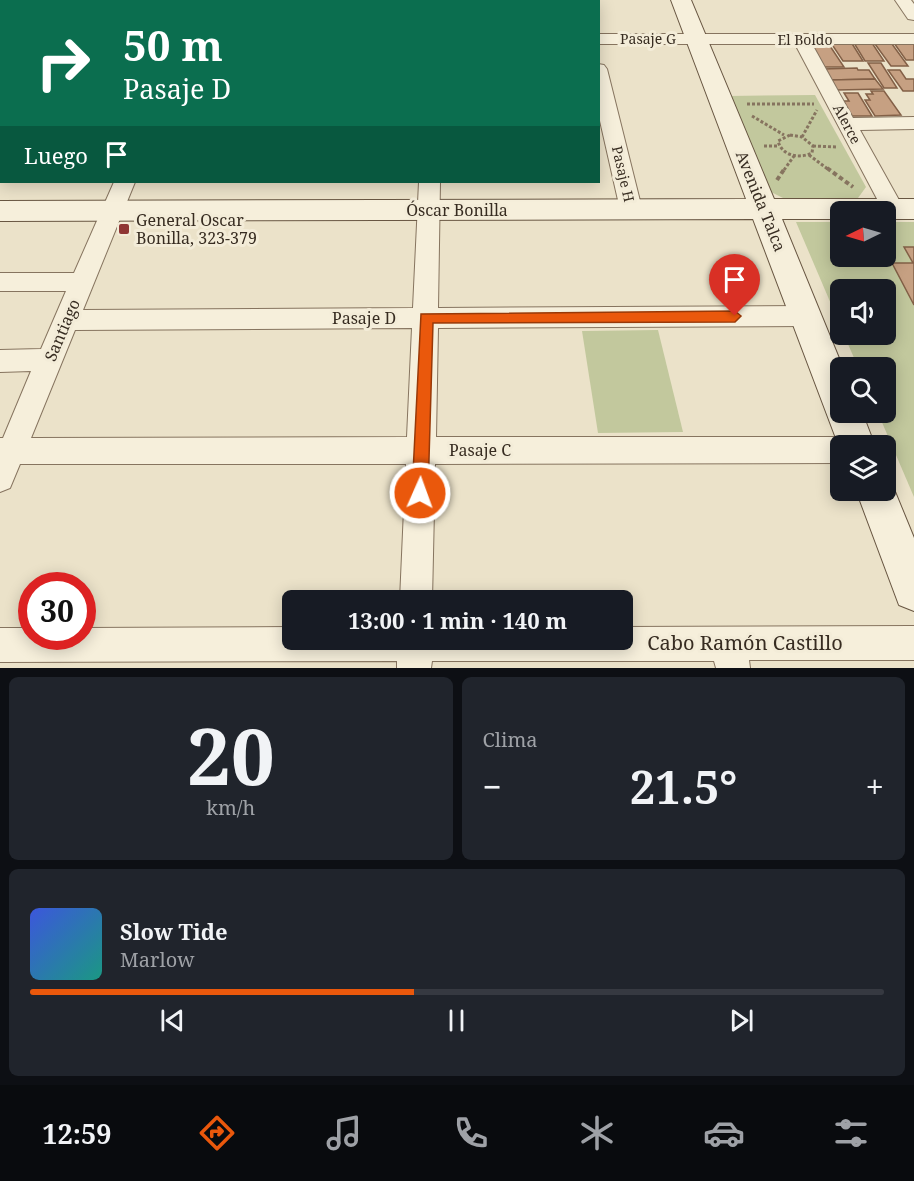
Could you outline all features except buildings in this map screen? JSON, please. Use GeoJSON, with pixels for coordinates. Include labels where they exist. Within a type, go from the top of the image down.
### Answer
{"type":"FeatureCollection","features":[{"type":"Feature","properties":{"kind":"street","name":"Avenida Talca"},"geometry":{"type":"LineString","coordinates":[[681,0],[830,377]]}},
{"type":"Feature","properties":{"kind":"street"},"geometry":{"type":"LineString","coordinates":[[903,0],[914,15]]}},
{"type":"Feature","properties":{"kind":"street","name":"Pasaje G"},"geometry":{"type":"LineString","coordinates":[[600,39],[697,40]]}},
{"type":"Feature","properties":{"kind":"street","name":"El Boldo"},"geometry":{"type":"LineString","coordinates":[[697,40],[914,39]]}},
{"type":"Feature","properties":{"kind":"street","name":"Alerce"},"geometry":{"type":"LineString","coordinates":[[801,40],[888,201]]}},
{"type":"Feature","properties":{"kind":"street","name":"Pasaje H"},"geometry":{"type":"LineString","coordinates":[[600,77],[631,209]]}},
{"type":"Feature","properties":{"kind":"street"},"geometry":{"type":"LineString","coordinates":[[847,124],[914,123]]}},
{"type":"Feature","properties":{"kind":"street","name":"Santiago"},"geometry":{"type":"LineString","coordinates":[[0,478],[6,451],[49,360],[124,183]]}},
{"type":"Feature","properties":{"kind":"street"},"geometry":{"type":"LineString","coordinates":[[416,590],[430,183]]}},
{"type":"Feature","properties":{"kind":"street","name":"Óscar Bonilla"},"geometry":{"type":"LineString","coordinates":[[0,211],[830,209]]}},
{"type":"Feature","properties":{"kind":"street"},"geometry":{"type":"LineString","coordinates":[[0,282],[81,282]]}},
{"type":"Feature","properties":{"kind":"street","name":"Pasaje D"},"geometry":{"type":"LineString","coordinates":[[66,320],[806,316]]}},
{"type":"Feature","properties":{"kind":"street"},"geometry":{"type":"LineString","coordinates":[[0,361],[49,360]]}},
{"type":"Feature","properties":{"kind":"street","name":"Pasaje C"},"geometry":{"type":"LineString","coordinates":[[6,451],[830,450]]}},
{"type":"Feature","properties":{"kind":"street"},"geometry":{"type":"LineString","coordinates":[[879,501],[914,590]]}},
{"type":"Feature","properties":{"kind":"street","name":"Cabo Ramón Castillo"},"geometry":{"type":"LineString","coordinates":[[414,650],[730,656],[914,643]]}},
{"type":"Feature","properties":{"kind":"street","name":"Cabo Ramón Castillo"},"geometry":{"type":"LineString","coordinates":[[0,645],[282,648]]}},
{"type":"Feature","properties":{"kind":"path"},"geometry":{"type":"LineString","coordinates":[[742,104],[820,104],[802,137]]}},
{"type":"Feature","properties":{"kind":"path"},"geometry":{"type":"LineString","coordinates":[[749,114],[785,136],[802,137],[813,146],[812,153],[809,155]]}},
{"type":"Feature","properties":{"kind":"path"},"geometry":{"type":"LineString","coordinates":[[785,136],[778,144],[783,152],[794,156],[809,155],[861,193],[876,201]]}},
{"type":"Feature","properties":{"kind":"green space"},"geometry":{"type":"Polygon","coordinates":[[[815,95],[866,187],[858,198],[785,199],[769,191],[728,96],[815,95]]]}},
{"type":"Feature","properties":{"kind":"green space"},"geometry":{"type":"Polygon","coordinates":[[[796,222],[830,222],[830,267],[896,267],[896,222],[914,222],[914,497],[896,455],[896,435],[887,435],[882,423],[896,423],[896,357],[854,357],[848,345],[896,345],[896,279],[830,279],[830,302],[796,222]]]}},
{"type":"Feature","properties":{"kind":"green space"},"geometry":{"type":"Polygon","coordinates":[[[658,330],[683,432],[598,433],[582,331],[658,330]]]}},
{"type":"Feature","properties":{"kind":"place","name":"General Oscar Bonilla, 323-379"},"geometry":{"type":"Point","coordinates":[124,229]}},
{"type":"Feature","properties":{"kind":"route"},"geometry":{"type":"LineString","coordinates":[[420,493],[426,318],[735,316]]}}]}
